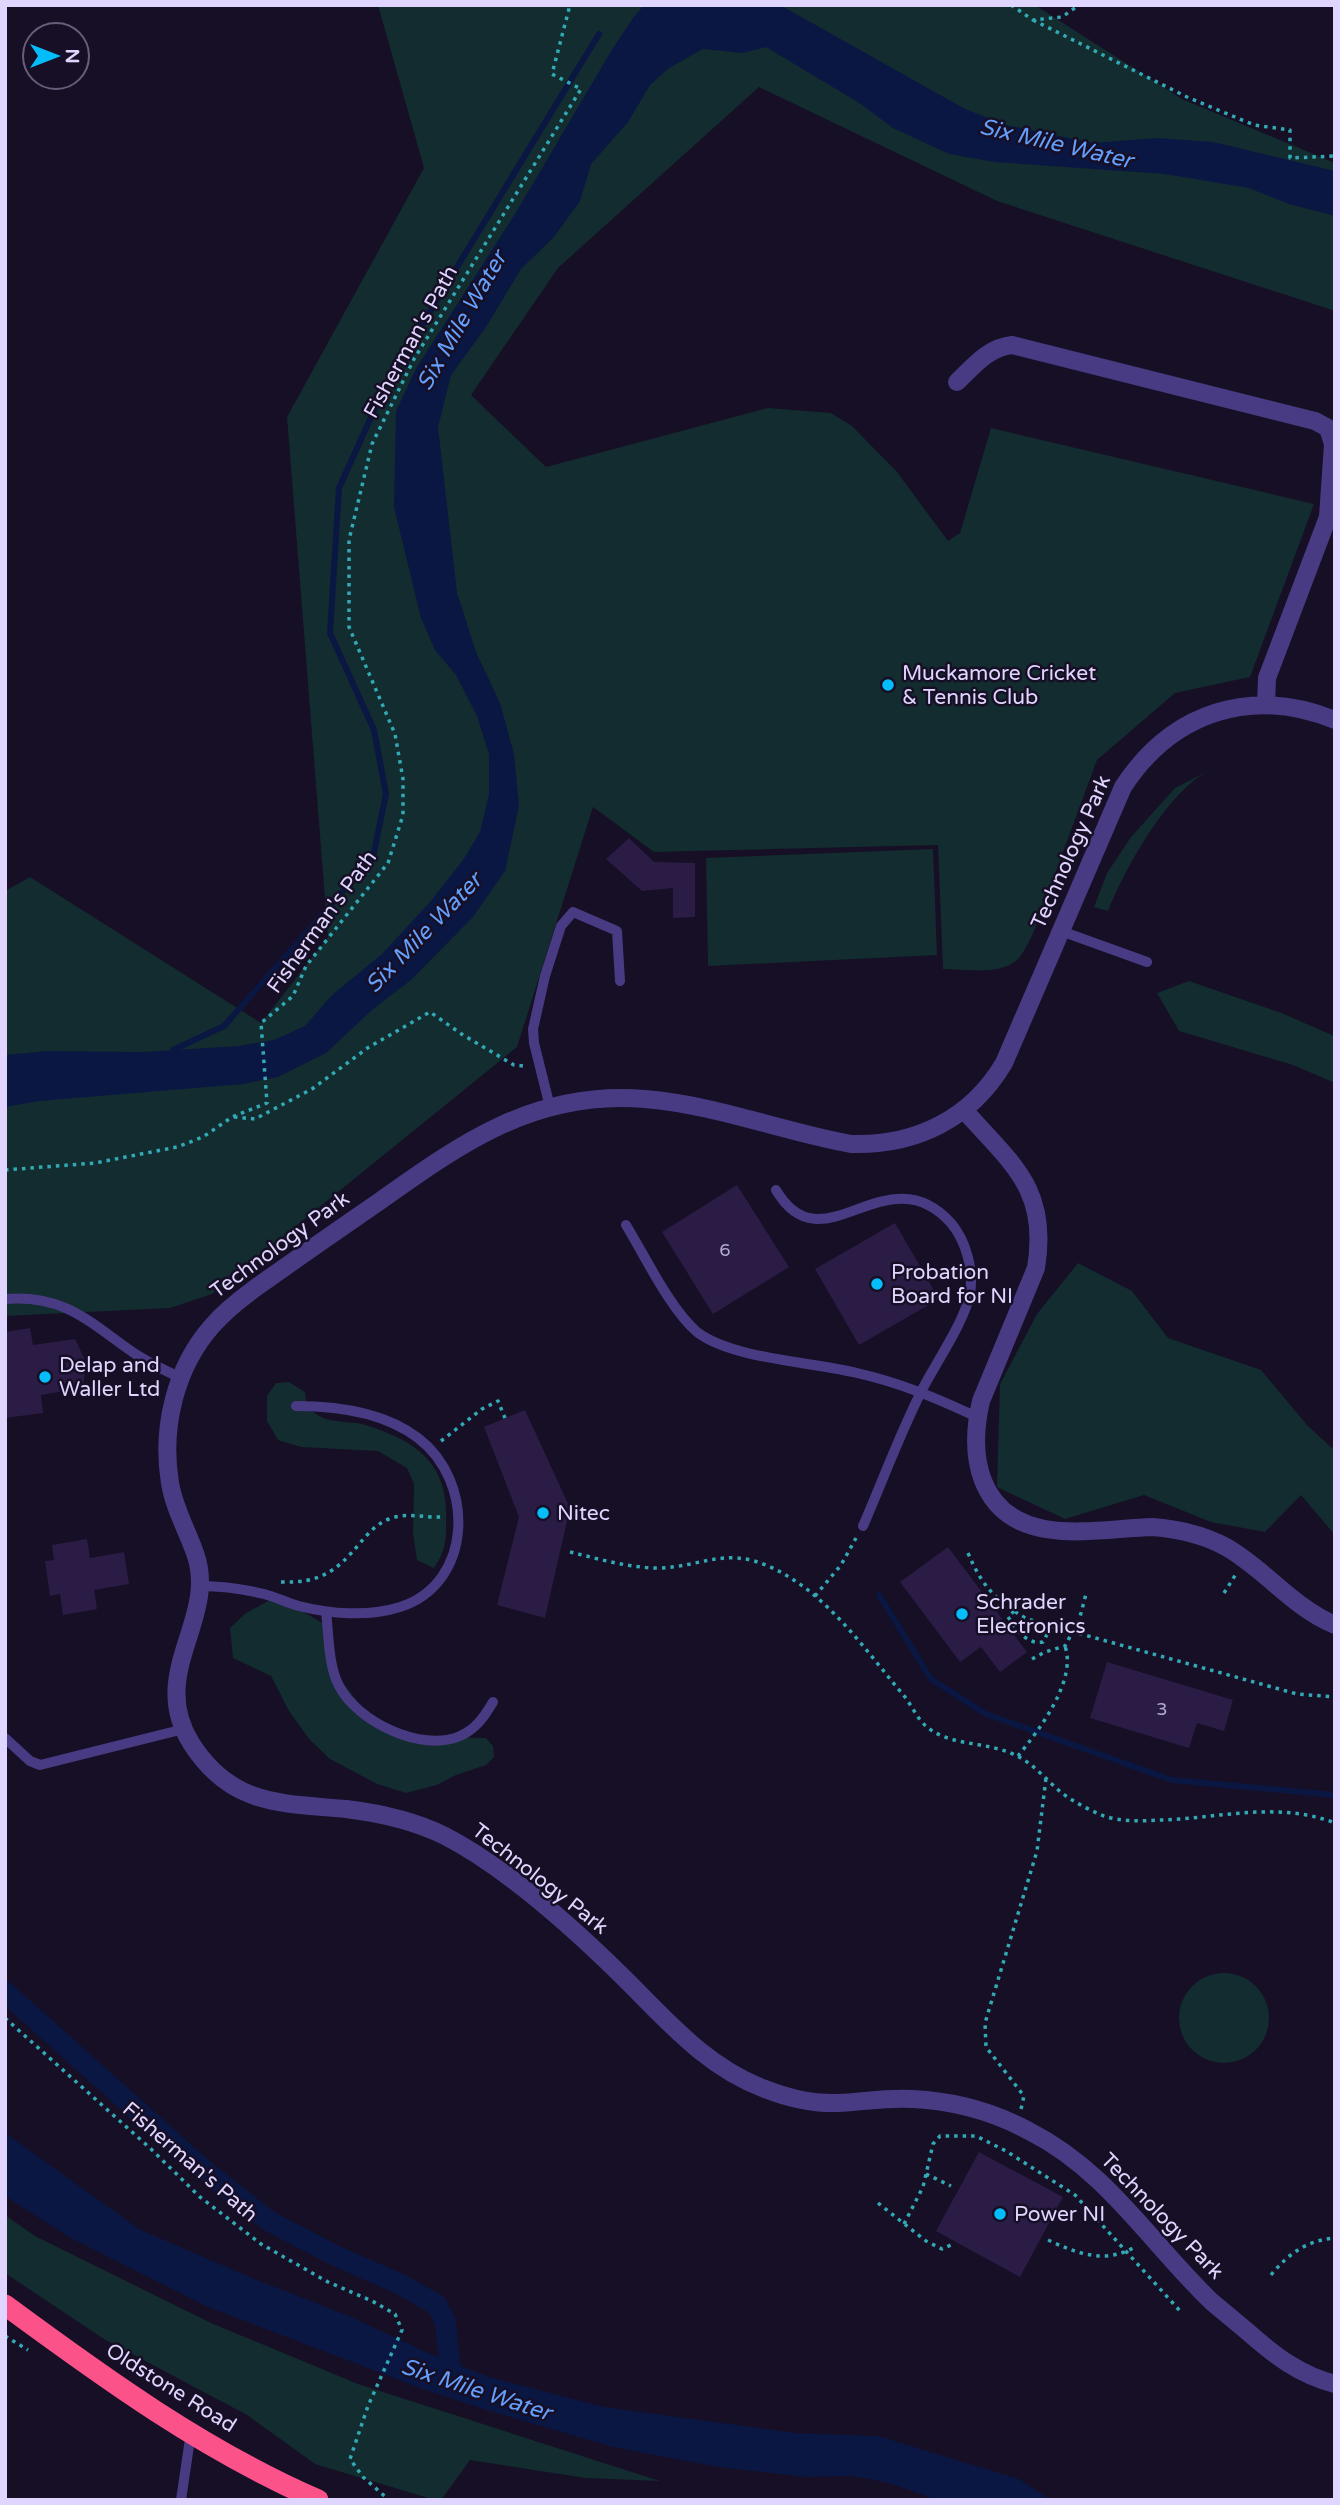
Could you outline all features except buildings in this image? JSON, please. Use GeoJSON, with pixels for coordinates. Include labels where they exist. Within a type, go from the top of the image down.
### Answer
{"type":"FeatureCollection","features":[{"type":"Feature","properties":{"kind":"highway","name":"Oldstone Road"},"geometry":{"type":"LineString","coordinates":[[5,2305],[141,2402],[318,2500]]}},
{"type":"Feature","properties":{"kind":"street"},"geometry":{"type":"LineString","coordinates":[[957,383],[987,353],[999,346],[1012,345],[1315,421],[1328,428],[1334,443],[1328,517],[1267,678],[1266,704]]}},
{"type":"Feature","properties":{"kind":"street","name":"Technology Park"},"geometry":{"type":"LineString","coordinates":[[1335,720],[1306,711],[1266,704],[1226,709],[1189,723],[1168,736],[1143,758],[1123,787],[1004,1063],[995,1078],[964,1110],[918,1135],[898,1142],[876,1145],[851,1144],[820,1138],[688,1104],[612,1098],[550,1107],[499,1125],[449,1152],[254,1289],[212,1325],[194,1350],[181,1378],[169,1420],[167,1441],[170,1482],[178,1511],[200,1566],[198,1606],[177,1672],[177,1699],[184,1729],[194,1748],[220,1777],[248,1795],[287,1805],[354,1810],[396,1818],[452,1840],[485,1861],[558,1918],[624,1978],[687,2042],[736,2076],[766,2090],[813,2102],[910,2099],[961,2106],[991,2114],[1031,2132],[1067,2153],[1108,2188],[1211,2301],[1270,2352],[1310,2377],[1335,2384]]}},
{"type":"Feature","properties":{"kind":"street"},"geometry":{"type":"LineString","coordinates":[[964,1110],[1017,1170],[1035,1202],[1040,1225],[1036,1268],[981,1401],[977,1417],[975,1450],[982,1479],[998,1505],[1012,1517],[1046,1530],[1153,1527],[1206,1539],[1224,1546],[1299,1605],[1335,1625]]}},
{"type":"Feature","properties":{"kind":"lane"},"geometry":{"type":"LineString","coordinates":[[550,1107],[533,1029],[561,926],[573,912],[617,931],[621,981]]}},
{"type":"Feature","properties":{"kind":"lane"},"geometry":{"type":"LineString","coordinates":[[1061,931],[1147,962]]}},
{"type":"Feature","properties":{"kind":"lane"},"geometry":{"type":"LineString","coordinates":[[776,1190],[790,1209],[811,1217],[838,1217],[879,1200],[901,1198],[931,1206],[953,1226],[968,1257],[971,1293],[961,1318],[922,1391],[863,1526]]}},
{"type":"Feature","properties":{"kind":"lane"},"geometry":{"type":"LineString","coordinates":[[626,1225],[673,1304],[698,1332],[727,1346],[749,1352],[855,1372],[922,1391],[977,1417]]}},
{"type":"Feature","properties":{"kind":"lane"},"geometry":{"type":"LineString","coordinates":[[5,1298],[44,1300],[64,1306],[137,1355],[181,1378]]}},
{"type":"Feature","properties":{"kind":"lane"},"geometry":{"type":"LineString","coordinates":[[200,1586],[249,1591],[326,1612],[388,1610],[426,1595],[445,1573],[455,1544],[458,1501],[450,1476],[431,1449],[401,1427],[380,1418],[338,1408],[296,1406]]}},
{"type":"Feature","properties":{"kind":"lane"},"geometry":{"type":"LineString","coordinates":[[326,1612],[338,1685],[354,1706],[371,1720],[390,1730],[421,1739],[440,1740],[457,1737],[472,1729],[484,1717],[493,1702]]}},
{"type":"Feature","properties":{"kind":"lane"},"geometry":{"type":"LineString","coordinates":[[5,1738],[30,1760],[40,1765],[184,1729]]}},
{"type":"Feature","properties":{"kind":"lane"},"geometry":{"type":"LineString","coordinates":[[181,2500],[191,2432]]}},
{"type":"Feature","properties":{"kind":"path","name":"Fisherman's Path"},"geometry":{"type":"LineString","coordinates":[[5,1170],[94,1163],[177,1147],[203,1137],[234,1116],[267,1103],[261,1023],[293,996],[306,966],[388,863],[403,815],[403,779],[395,734],[348,627],[348,540],[372,444],[414,359],[581,89],[552,75],[570,5]]}},
{"type":"Feature","properties":{"kind":"path"},"geometry":{"type":"LineString","coordinates":[[1011,5],[1033,20],[1186,97],[1254,125],[1290,130],[1290,158],[1301,160],[1335,156]]}},
{"type":"Feature","properties":{"kind":"path"},"geometry":{"type":"LineString","coordinates":[[1033,20],[1062,17],[1079,5]]}},
{"type":"Feature","properties":{"kind":"path"},"geometry":{"type":"LineString","coordinates":[[234,1116],[255,1119],[300,1095],[369,1047],[430,1012],[514,1065],[540,1067]]}},
{"type":"Feature","properties":{"kind":"path"},"geometry":{"type":"LineString","coordinates":[[431,1449],[482,1409],[498,1401],[505,1418]]}},
{"type":"Feature","properties":{"kind":"path"},"geometry":{"type":"LineString","coordinates":[[276,1582],[313,1579],[334,1571],[372,1529],[388,1519],[402,1516],[458,1516]]}},
{"type":"Feature","properties":{"kind":"path"},"geometry":{"type":"LineString","coordinates":[[815,1597],[841,1565],[863,1526]]}},
{"type":"Feature","properties":{"kind":"path"},"geometry":{"type":"LineString","coordinates":[[570,1552],[656,1568],[730,1557],[754,1560],[794,1580],[842,1622],[910,1703],[926,1727],[946,1738],[993,1747],[1018,1756],[1065,1795],[1088,1810],[1107,1817],[1133,1821],[1275,1811],[1312,1814],[1335,1823]]}},
{"type":"Feature","properties":{"kind":"path"},"geometry":{"type":"LineString","coordinates":[[968,1553],[977,1574],[995,1597],[1027,1619],[1297,1693],[1335,1697]]}},
{"type":"Feature","properties":{"kind":"path"},"geometry":{"type":"LineString","coordinates":[[1032,1659],[1045,1651],[1065,1646],[1074,1631],[1086,1594]]}},
{"type":"Feature","properties":{"kind":"path"},"geometry":{"type":"LineString","coordinates":[[1014,1612],[1008,1617],[1029,1641],[1043,1642],[1052,1625]]}},
{"type":"Feature","properties":{"kind":"path"},"geometry":{"type":"LineString","coordinates":[[1018,1756],[1055,1704],[1067,1665],[1068,1654],[1065,1646]]}},
{"type":"Feature","properties":{"kind":"path"},"geometry":{"type":"LineString","coordinates":[[1020,2114],[1024,2096],[986,2047],[985,2022],[1037,1851],[1046,1778]]}},
{"type":"Feature","properties":{"kind":"path","name":"Fisherman's Path"},"geometry":{"type":"LineString","coordinates":[[5,2018],[151,2149],[200,2197],[261,2244],[395,2314],[402,2330],[368,2406],[350,2459],[363,2477],[389,2500]]}},
{"type":"Feature","properties":{"kind":"path"},"geometry":{"type":"LineString","coordinates":[[904,2224],[923,2187],[933,2144],[940,2136],[976,2136],[1006,2151],[1075,2196],[1181,2312]]}},
{"type":"Feature","properties":{"kind":"path"},"geometry":{"type":"LineString","coordinates":[[926,2174],[951,2186]]}},
{"type":"Feature","properties":{"kind":"path"},"geometry":{"type":"LineString","coordinates":[[878,2203],[926,2241],[942,2249],[951,2245]]}},
{"type":"Feature","properties":{"kind":"path"},"geometry":{"type":"LineString","coordinates":[[1048,2240],[1067,2249],[1101,2258],[1126,2252],[1152,2236]]}},
{"type":"Feature","properties":{"kind":"path"},"geometry":{"type":"LineString","coordinates":[[1271,2275],[1285,2258],[1299,2248],[1320,2239],[1335,2238]]}},
{"type":"Feature","properties":{"kind":"green space"},"geometry":{"type":"Polygon","coordinates":[[[378,5],[1035,5],[1182,99],[1335,163],[1335,311],[997,201],[759,87],[558,268],[471,395],[546,467],[768,408],[831,413],[852,426],[897,472],[948,541],[960,533],[991,428],[1314,504],[1250,677],[1175,693],[1097,760],[1032,936],[1020,957],[1011,964],[992,970],[943,969],[938,845],[654,852],[593,807],[517,1047],[212,1294],[170,1308],[5,1316],[5,891],[30,877],[261,1023],[328,937],[287,417],[424,168],[378,5]]]}},
{"type":"Feature","properties":{"kind":"green space"},"geometry":{"type":"Polygon","coordinates":[[[1210,770],[1178,795],[1150,832],[1125,874],[1108,911],[1094,907],[1107,873],[1131,837],[1175,788],[1210,770]]]}},
{"type":"Feature","properties":{"kind":"green space"},"geometry":{"type":"Polygon","coordinates":[[[933,849],[937,955],[708,966],[706,858],[933,849]]]}},
{"type":"Feature","properties":{"kind":"green space"},"geometry":{"type":"Polygon","coordinates":[[[1189,981],[1284,1014],[1334,1036],[1335,1083],[1293,1065],[1179,1031],[1157,993],[1189,981]]]}},
{"type":"Feature","properties":{"kind":"green space"},"geometry":{"type":"Polygon","coordinates":[[[1078,1263],[1132,1291],[1168,1338],[1261,1370],[1307,1425],[1335,1451],[1335,1535],[1301,1495],[1265,1532],[1211,1522],[1144,1495],[1065,1519],[997,1487],[1000,1384],[1037,1314],[1078,1263]]]}},
{"type":"Feature","properties":{"kind":"green space"},"geometry":{"type":"Polygon","coordinates":[[[289,1382],[305,1392],[307,1408],[319,1416],[364,1424],[385,1432],[413,1446],[433,1466],[440,1479],[446,1511],[444,1548],[434,1568],[417,1560],[413,1533],[414,1484],[407,1468],[378,1451],[301,1447],[278,1440],[267,1421],[267,1396],[276,1383],[289,1382]]]}},
{"type":"Feature","properties":{"kind":"green space"},"geometry":{"type":"Polygon","coordinates":[[[270,1600],[297,1608],[324,1624],[338,1676],[367,1714],[407,1736],[486,1738],[493,1746],[494,1757],[486,1765],[437,1785],[406,1793],[377,1784],[330,1759],[309,1739],[289,1711],[271,1676],[233,1658],[230,1628],[246,1613],[270,1600]]]}},
{"type":"Feature","properties":{"kind":"green space"},"geometry":{"type":"Polygon","coordinates":[[[1215,1973],[1233,1973],[1249,1980],[1262,1993],[1269,2009],[1269,2027],[1262,2043],[1249,2056],[1233,2063],[1215,2063],[1199,2056],[1186,2043],[1179,2027],[1179,2009],[1186,1993],[1199,1980],[1215,1973]]]}},
{"type":"Feature","properties":{"kind":"green space"},"geometry":{"type":"Polygon","coordinates":[[[5,2215],[35,2236],[211,2323],[358,2384],[660,2481],[586,2478],[470,2460],[441,2500],[435,2500],[315,2464],[247,2415],[104,2339],[5,2273],[5,2215]]]}},
{"type":"Feature","properties":{"kind":"water","name":"Six Mile Water"},"geometry":{"type":"Polygon","coordinates":[[[644,5],[780,5],[965,109],[1006,125],[1093,143],[1157,138],[1213,142],[1335,171],[1335,216],[1289,204],[1249,188],[1165,174],[995,162],[949,154],[893,128],[861,104],[766,47],[742,53],[703,49],[669,68],[650,85],[628,122],[591,164],[580,201],[554,237],[521,269],[486,327],[451,375],[438,427],[457,593],[476,652],[500,703],[514,754],[519,806],[505,871],[473,917],[411,980],[373,1009],[326,1053],[278,1077],[243,1084],[39,1101],[5,1107],[5,1055],[48,1051],[143,1052],[239,1046],[274,1040],[305,1026],[331,996],[382,954],[431,901],[463,860],[480,832],[489,794],[489,754],[477,716],[456,675],[435,650],[421,618],[394,507],[396,411],[417,367],[515,214],[613,48],[644,5]]]}},
{"type":"Feature","properties":{"kind":"water","name":"Six Mile Water"},"geometry":{"type":"Polygon","coordinates":[[[5,2133],[139,2229],[489,2377],[604,2407],[796,2433],[878,2436],[1019,2479],[1051,2500],[938,2500],[889,2483],[853,2476],[804,2477],[719,2467],[613,2447],[423,2389],[208,2307],[67,2236],[5,2196],[5,2133]]]}},
{"type":"Feature","properties":{"kind":"waterway"},"geometry":{"type":"LineString","coordinates":[[173,1050],[224,1026],[373,857],[386,794],[374,730],[330,633],[339,488],[387,382],[599,34]]}},
{"type":"Feature","properties":{"kind":"waterway"},"geometry":{"type":"LineString","coordinates":[[879,1595],[931,1679],[986,1714],[1172,1780],[1335,1795]]}},
{"type":"Feature","properties":{"kind":"waterway","name":"Six Mile Water"},"geometry":{"type":"LineString","coordinates":[[5,1992],[204,2170],[269,2221],[334,2255],[400,2284],[437,2305],[445,2321],[452,2382]]}},
{"type":"Feature","properties":{"kind":"place","name":"Muckamore Cricket & Tennis Club"},"geometry":{"type":"Point","coordinates":[888,685]}},
{"type":"Feature","properties":{"kind":"place","name":"Probation Board for NI"},"geometry":{"type":"Point","coordinates":[877,1284]}},
{"type":"Feature","properties":{"kind":"place","name":"Delap and Waller Ltd"},"geometry":{"type":"Point","coordinates":[45,1377]}},
{"type":"Feature","properties":{"kind":"place","name":"Nitec"},"geometry":{"type":"Point","coordinates":[543,1513]}},
{"type":"Feature","properties":{"kind":"place","name":"Schrader Electronics"},"geometry":{"type":"Point","coordinates":[962,1614]}},
{"type":"Feature","properties":{"kind":"place","name":"Power NI"},"geometry":{"type":"Point","coordinates":[1000,2214]}}]}
